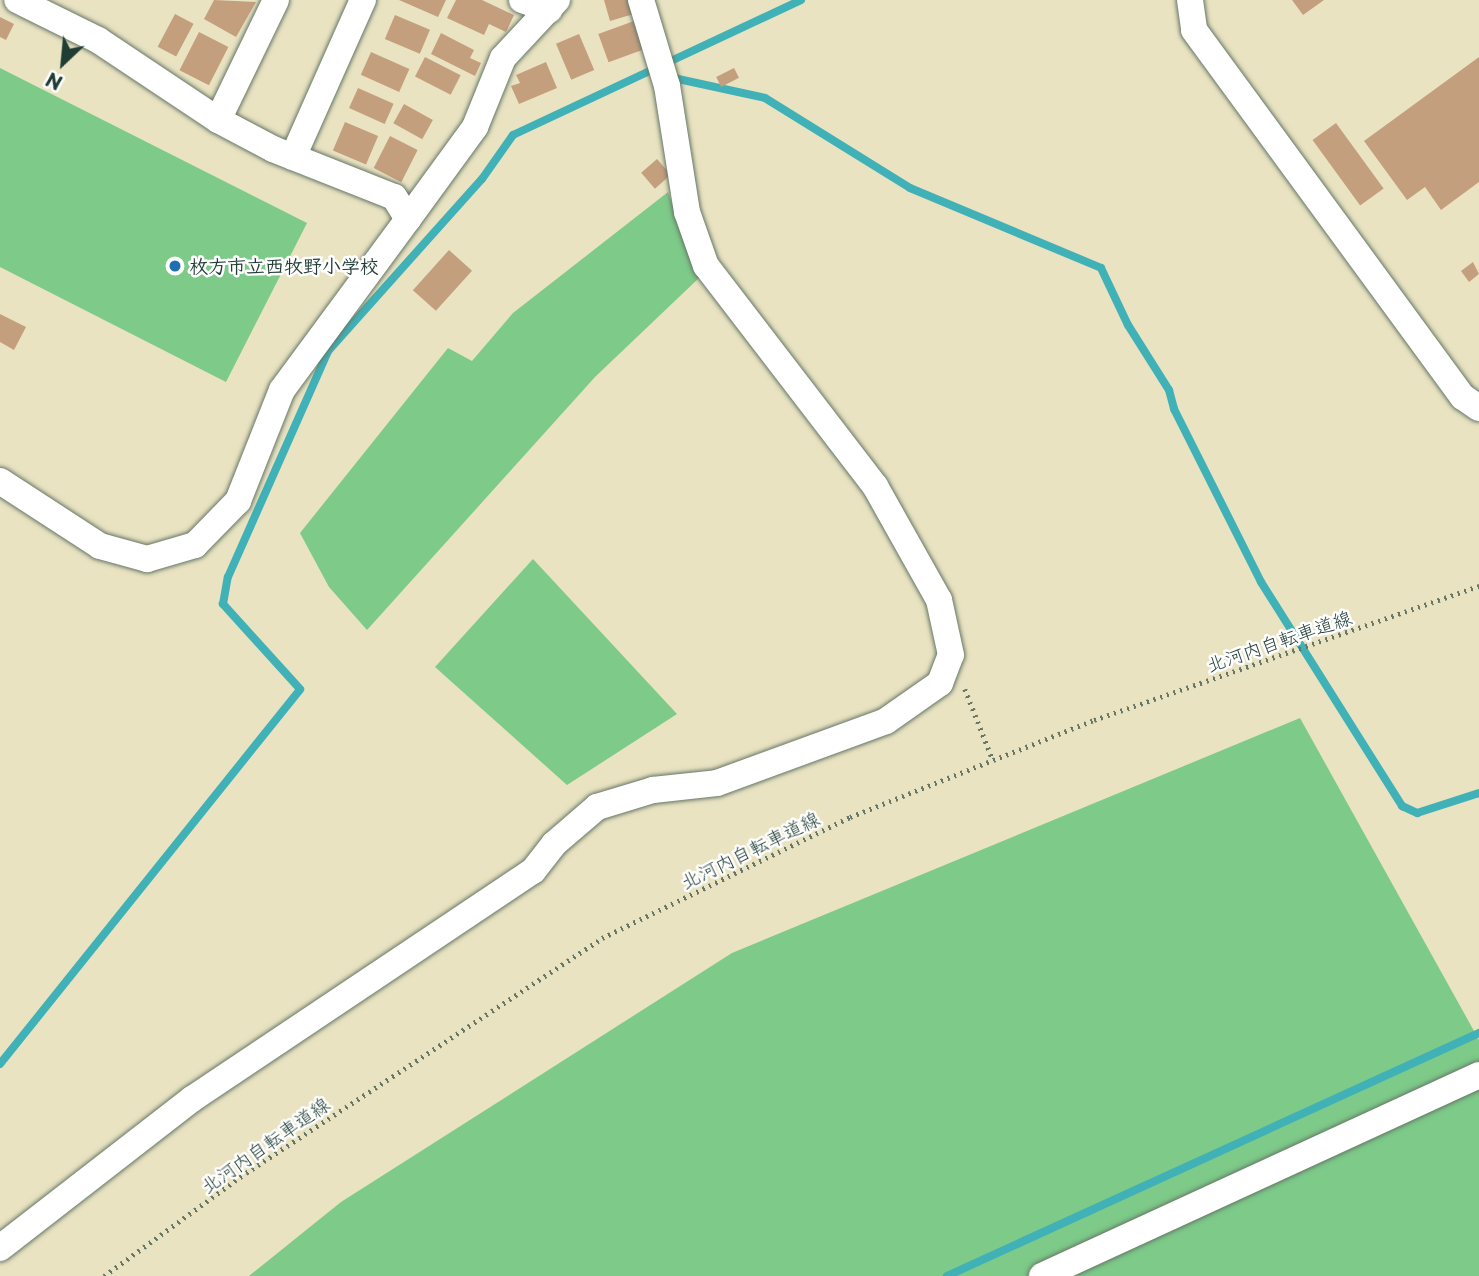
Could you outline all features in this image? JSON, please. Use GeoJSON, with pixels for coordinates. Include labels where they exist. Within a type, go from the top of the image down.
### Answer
{"type":"FeatureCollection","features":[{"type":"Feature","properties":{"kind":"street"},"geometry":{"type":"LineString","coordinates":[[17,0],[98,40],[218,120],[293,157],[394,197],[408,219]]}},
{"type":"Feature","properties":{"kind":"street"},"geometry":{"type":"LineString","coordinates":[[218,120],[276,0]]}},
{"type":"Feature","properties":{"kind":"street"},"geometry":{"type":"LineString","coordinates":[[293,157],[363,0]]}},
{"type":"Feature","properties":{"kind":"street"},"geometry":{"type":"LineString","coordinates":[[522,0],[553,5]]}},
{"type":"Feature","properties":{"kind":"street"},"geometry":{"type":"LineString","coordinates":[[0,1248],[192,1099],[533,871],[554,844],[597,807],[653,790],[717,783],[886,721],[940,683],[951,655],[939,600],[875,486],[706,266],[687,212],[667,86],[641,0]]}},
{"type":"Feature","properties":{"kind":"street"},"geometry":{"type":"LineString","coordinates":[[1190,0],[1194,30],[1463,397],[1479,408]]}},
{"type":"Feature","properties":{"kind":"street"},"geometry":{"type":"LineString","coordinates":[[0,481],[100,546],[147,559],[195,545],[238,501],[282,390],[475,127],[503,58],[553,5]]}},
{"type":"Feature","properties":{"kind":"street"},"geometry":{"type":"LineString","coordinates":[[1042,1276],[1479,1075]]}},
{"type":"Feature","properties":{"kind":"path","name":"北河内自転車道線"},"geometry":{"type":"LineString","coordinates":[[104,1276],[246,1173],[602,937],[850,817],[1107,716],[1479,586]]}},
{"type":"Feature","properties":{"kind":"path"},"geometry":{"type":"LineString","coordinates":[[951,655],[993,760]]}},
{"type":"Feature","properties":{"kind":"green space"},"geometry":{"type":"Polygon","coordinates":[[[0,68],[307,223],[226,382],[0,267],[0,68]]]}},
{"type":"Feature","properties":{"kind":"green space"},"geometry":{"type":"Polygon","coordinates":[[[668,192],[699,278],[595,377],[367,630],[329,587],[300,533],[448,348],[472,361],[513,313],[668,192]]]}},
{"type":"Feature","properties":{"kind":"green space"},"geometry":{"type":"Polygon","coordinates":[[[533,559],[677,714],[567,785],[435,667],[533,559]]]}},
{"type":"Feature","properties":{"kind":"green space"},"geometry":{"type":"Polygon","coordinates":[[[1300,718],[1479,1040],[1479,1276],[249,1276],[341,1202],[732,953],[1300,718]]]}},
{"type":"Feature","properties":{"kind":"building"},"geometry":{"type":"Polygon","coordinates":[[[214,0],[256,2],[236,37],[204,19],[214,0]]]}},
{"type":"Feature","properties":{"kind":"building"},"geometry":{"type":"Polygon","coordinates":[[[399,0],[446,0],[438,17],[399,0]]]}},
{"type":"Feature","properties":{"kind":"building"},"geometry":{"type":"Polygon","coordinates":[[[456,0],[482,0],[514,15],[506,32],[489,24],[484,35],[447,18],[456,0]]]}},
{"type":"Feature","properties":{"kind":"building"},"geometry":{"type":"Polygon","coordinates":[[[604,0],[633,0],[637,13],[610,21],[604,0]]]}},
{"type":"Feature","properties":{"kind":"building"},"geometry":{"type":"Polygon","coordinates":[[[1292,0],[1324,0],[1303,15],[1292,0]]]}},
{"type":"Feature","properties":{"kind":"building"},"geometry":{"type":"Polygon","coordinates":[[[175,14],[194,24],[176,57],[158,47],[175,14]]]}},
{"type":"Feature","properties":{"kind":"building"},"geometry":{"type":"Polygon","coordinates":[[[395,15],[430,30],[420,54],[385,39],[395,15]]]}},
{"type":"Feature","properties":{"kind":"building"},"geometry":{"type":"Polygon","coordinates":[[[0,17],[14,24],[6,40],[0,37],[0,17]]]}},
{"type":"Feature","properties":{"kind":"building"},"geometry":{"type":"Polygon","coordinates":[[[634,21],[644,49],[609,62],[598,34],[634,21]]]}},
{"type":"Feature","properties":{"kind":"building"},"geometry":{"type":"Polygon","coordinates":[[[199,32],[228,47],[209,85],[179,70],[199,32]]]}},
{"type":"Feature","properties":{"kind":"building"},"geometry":{"type":"Polygon","coordinates":[[[441,33],[474,50],[470,58],[481,63],[475,76],[431,54],[441,33]]]}},
{"type":"Feature","properties":{"kind":"building"},"geometry":{"type":"Polygon","coordinates":[[[579,34],[594,70],[571,80],[556,44],[579,34]]]}},
{"type":"Feature","properties":{"kind":"building"},"geometry":{"type":"Polygon","coordinates":[[[371,52],[409,69],[399,92],[361,75],[371,52]]]}},
{"type":"Feature","properties":{"kind":"building"},"geometry":{"type":"Polygon","coordinates":[[[425,57],[461,75],[451,95],[415,77],[425,57]]]}},
{"type":"Feature","properties":{"kind":"building"},"geometry":{"type":"Polygon","coordinates":[[[1479,57],[1479,182],[1441,210],[1425,187],[1407,200],[1364,141],[1479,57]]]}},
{"type":"Feature","properties":{"kind":"building"},"geometry":{"type":"Polygon","coordinates":[[[546,62],[557,88],[519,104],[511,86],[520,83],[516,75],[546,62]]]}},
{"type":"Feature","properties":{"kind":"building"},"geometry":{"type":"Polygon","coordinates":[[[734,68],[739,78],[721,87],[716,77],[734,68]]]}},
{"type":"Feature","properties":{"kind":"building"},"geometry":{"type":"Polygon","coordinates":[[[358,88],[394,104],[385,124],[349,108],[358,88]]]}},
{"type":"Feature","properties":{"kind":"building"},"geometry":{"type":"Polygon","coordinates":[[[404,104],[433,120],[422,139],[393,123],[404,104]]]}},
{"type":"Feature","properties":{"kind":"building"},"geometry":{"type":"Polygon","coordinates":[[[345,122],[378,136],[366,165],[333,151],[345,122]]]}},
{"type":"Feature","properties":{"kind":"building"},"geometry":{"type":"Polygon","coordinates":[[[1336,123],[1384,189],[1360,206],[1313,140],[1336,123]]]}},
{"type":"Feature","properties":{"kind":"building"},"geometry":{"type":"Polygon","coordinates":[[[390,136],[418,150],[401,182],[374,168],[390,136]]]}},
{"type":"Feature","properties":{"kind":"building"},"geometry":{"type":"Polygon","coordinates":[[[657,159],[671,175],[655,189],[641,173],[657,159]]]}},
{"type":"Feature","properties":{"kind":"building"},"geometry":{"type":"Polygon","coordinates":[[[449,250],[472,271],[436,311],[413,290],[449,250]]]}},
{"type":"Feature","properties":{"kind":"building"},"geometry":{"type":"Polygon","coordinates":[[[1473,262],[1479,274],[1469,282],[1461,271],[1473,262]]]}},
{"type":"Feature","properties":{"kind":"building"},"geometry":{"type":"Polygon","coordinates":[[[0,314],[26,327],[14,350],[0,342],[0,314]]]}},
{"type":"Feature","properties":{"kind":"waterway"},"geometry":{"type":"LineString","coordinates":[[0,1064],[300,689],[223,604],[228,577],[328,351],[482,179],[513,135],[801,0]]}},
{"type":"Feature","properties":{"kind":"waterway"},"geometry":{"type":"LineString","coordinates":[[669,77],[765,98],[910,188],[1101,268],[1128,325],[1169,390],[1174,409],[1261,582],[1402,806],[1417,813],[1479,793]]}},
{"type":"Feature","properties":{"kind":"waterway"},"geometry":{"type":"LineString","coordinates":[[947,1276],[1479,1033]]}},
{"type":"Feature","properties":{"kind":"place","name":"枚方市立西牧野小学校"},"geometry":{"type":"Point","coordinates":[175,266]}}]}
